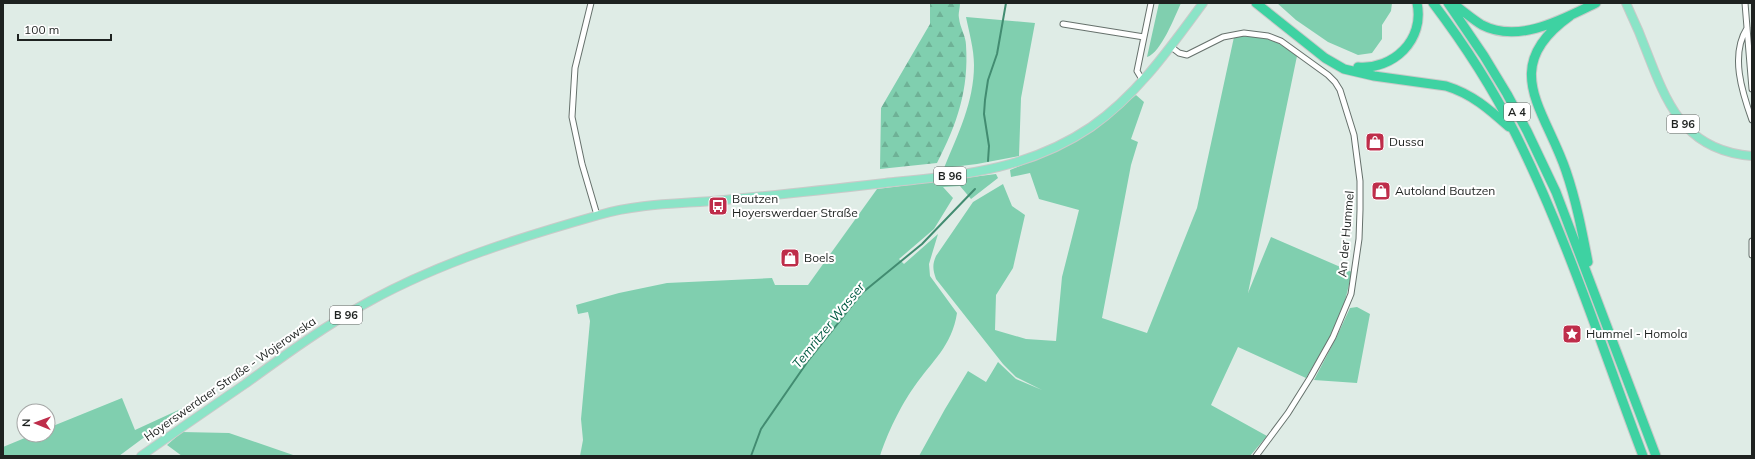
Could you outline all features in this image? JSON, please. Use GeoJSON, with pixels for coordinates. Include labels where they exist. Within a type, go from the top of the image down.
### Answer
{"type":"FeatureCollection","features":[{"type":"Feature","properties":{"kind":"highway"},"geometry":{"type":"LineString","coordinates":[[1256,3],[1335,64],[1354,72],[1421,82],[1460,90],[1484,104],[1514,132]]}},
{"type":"Feature","properties":{"kind":"highway"},"geometry":{"type":"LineString","coordinates":[[1318,51],[1356,67],[1368,68],[1387,63],[1401,54],[1411,41],[1417,26],[1417,3]]}},
{"type":"Feature","properties":{"kind":"highway","name":"A 4"},"geometry":{"type":"LineString","coordinates":[[1433,3],[1488,84],[1514,132],[1552,215],[1643,456]]}},
{"type":"Feature","properties":{"kind":"highway","name":"A 4"},"geometry":{"type":"LineString","coordinates":[[1448,3],[1484,56],[1527,131],[1556,192],[1656,456]]}},
{"type":"Feature","properties":{"kind":"highway"},"geometry":{"type":"LineString","coordinates":[[1452,3],[1483,25],[1503,31],[1530,30],[1570,16],[1596,3]]}},
{"type":"Feature","properties":{"kind":"highway"},"geometry":{"type":"LineString","coordinates":[[1570,16],[1552,30],[1541,42],[1533,63],[1532,87],[1536,103],[1565,169],[1574,198],[1588,262],[1589,281]]}},
{"type":"Feature","properties":{"kind":"main road","name":"Hoyerswerdaer Straße - Wojerowska"},"geometry":{"type":"LineString","coordinates":[[141,456],[314,335],[371,301],[402,285],[480,252],[597,215],[627,208],[881,184],[977,172],[1021,162],[1043,153],[1090,127],[1115,108],[1143,81],[1203,3]]}},
{"type":"Feature","properties":{"kind":"main road","name":"B 96"},"geometry":{"type":"LineString","coordinates":[[1626,3],[1666,100],[1680,120],[1695,136],[1709,145],[1732,153],[1752,156]]}},
{"type":"Feature","properties":{"kind":"street"},"geometry":{"type":"LineString","coordinates":[[591,3],[575,68],[572,116],[582,164],[597,215]]}},
{"type":"Feature","properties":{"kind":"street"},"geometry":{"type":"LineString","coordinates":[[1143,81],[1137,71],[1151,3]]}},
{"type":"Feature","properties":{"kind":"street"},"geometry":{"type":"LineString","coordinates":[[1744,3],[1752,89]]}},
{"type":"Feature","properties":{"kind":"street"},"geometry":{"type":"LineString","coordinates":[[1063,24],[1144,37]]}},
{"type":"Feature","properties":{"kind":"street"},"geometry":{"type":"LineString","coordinates":[[1747,28],[1740,41],[1738,56],[1745,98],[1752,120]]}},
{"type":"Feature","properties":{"kind":"street","name":"An der Hummel"},"geometry":{"type":"LineString","coordinates":[[1170,46],[1179,53],[1187,55],[1223,37],[1244,33],[1268,36],[1281,41],[1328,75],[1334,82],[1340,90],[1354,135],[1360,180],[1360,210],[1359,239],[1351,294],[1334,337],[1310,378],[1288,413],[1256,456]]}},
{"type":"Feature","properties":{"kind":"street"},"geometry":{"type":"LineString","coordinates":[[1752,241],[1752,255]]}},
{"type":"Feature","properties":{"kind":"green space"},"geometry":{"type":"Polygon","coordinates":[[[930,3],[960,3],[959,16],[966,42],[966,77],[956,120],[937,163],[880,169],[881,108],[930,24],[930,3]]]}},
{"type":"Feature","properties":{"kind":"green space"},"geometry":{"type":"Polygon","coordinates":[[[1159,3],[1181,3],[1162,42],[1152,54],[1147,57],[1159,3]]]}},
{"type":"Feature","properties":{"kind":"green space"},"geometry":{"type":"Polygon","coordinates":[[[1277,3],[1392,3],[1391,11],[1382,25],[1382,39],[1372,53],[1358,55],[1328,42],[1296,20],[1277,3]]]}},
{"type":"Feature","properties":{"kind":"green space"},"geometry":{"type":"Polygon","coordinates":[[[966,17],[1035,23],[1021,98],[1019,156],[977,164],[944,168],[964,118],[973,79],[973,53],[966,17]]]}},
{"type":"Feature","properties":{"kind":"green space"},"geometry":{"type":"Polygon","coordinates":[[[1242,36],[1271,40],[1297,56],[1248,293],[1271,237],[1352,272],[1344,305],[1331,336],[1306,378],[1238,347],[1211,405],[1267,436],[1250,456],[919,456],[968,371],[986,382],[998,362],[1016,379],[1042,390],[1016,377],[1003,364],[936,279],[933,268],[936,256],[973,202],[1003,184],[1012,206],[1025,215],[1013,268],[996,295],[995,330],[1026,339],[1056,341],[1062,277],[1079,210],[1039,199],[1030,173],[1011,177],[1010,170],[1047,155],[1096,128],[1136,95],[1144,102],[1131,139],[1138,142],[1131,165],[1102,318],[1147,333],[1197,208],[1234,37],[1242,36]]]}},
{"type":"Feature","properties":{"kind":"green space"},"geometry":{"type":"Polygon","coordinates":[[[996,174],[998,178],[971,199],[960,186],[943,187],[953,198],[934,229],[899,259],[904,264],[938,234],[929,264],[930,276],[957,313],[951,335],[940,353],[904,402],[890,429],[880,456],[580,456],[583,440],[581,419],[590,321],[588,312],[578,314],[576,305],[619,293],[667,283],[772,278],[775,285],[808,285],[877,189],[996,174]]]}},
{"type":"Feature","properties":{"kind":"green space"},"geometry":{"type":"Polygon","coordinates":[[[1357,307],[1370,314],[1357,383],[1314,380],[1350,308],[1357,307]]]}},
{"type":"Feature","properties":{"kind":"green space"},"geometry":{"type":"Polygon","coordinates":[[[122,398],[135,430],[185,407],[119,456],[3,456],[3,447],[16,442],[16,443],[56,443],[56,425],[122,398]]]}},
{"type":"Feature","properties":{"kind":"green space"},"geometry":{"type":"Polygon","coordinates":[[[182,432],[229,433],[296,456],[182,456],[167,445],[182,432]]]}},
{"type":"Feature","properties":{"kind":"waterway","name":"Temritzer Wasser"},"geometry":{"type":"LineString","coordinates":[[988,161],[989,146],[984,114],[985,100],[988,80],[997,54],[1006,3]]}},
{"type":"Feature","properties":{"kind":"waterway","name":"Temritzer Wasser"},"geometry":{"type":"LineString","coordinates":[[751,456],[761,429],[808,361],[862,293],[922,244],[975,189]]}},
{"type":"Feature","properties":{"kind":"place","name":"Dussa"},"geometry":{"type":"Point","coordinates":[1375,142]}},
{"type":"Feature","properties":{"kind":"place","name":"Autoland Bautzen"},"geometry":{"type":"Point","coordinates":[1381,191]}},
{"type":"Feature","properties":{"kind":"place","name":"Bautzen Hoyerswerdaer Straße"},"geometry":{"type":"Point","coordinates":[718,206]}},
{"type":"Feature","properties":{"kind":"place","name":"Boels"},"geometry":{"type":"Point","coordinates":[790,258]}},
{"type":"Feature","properties":{"kind":"place","name":"Hummel - Homola"},"geometry":{"type":"Point","coordinates":[1572,334]}}]}
